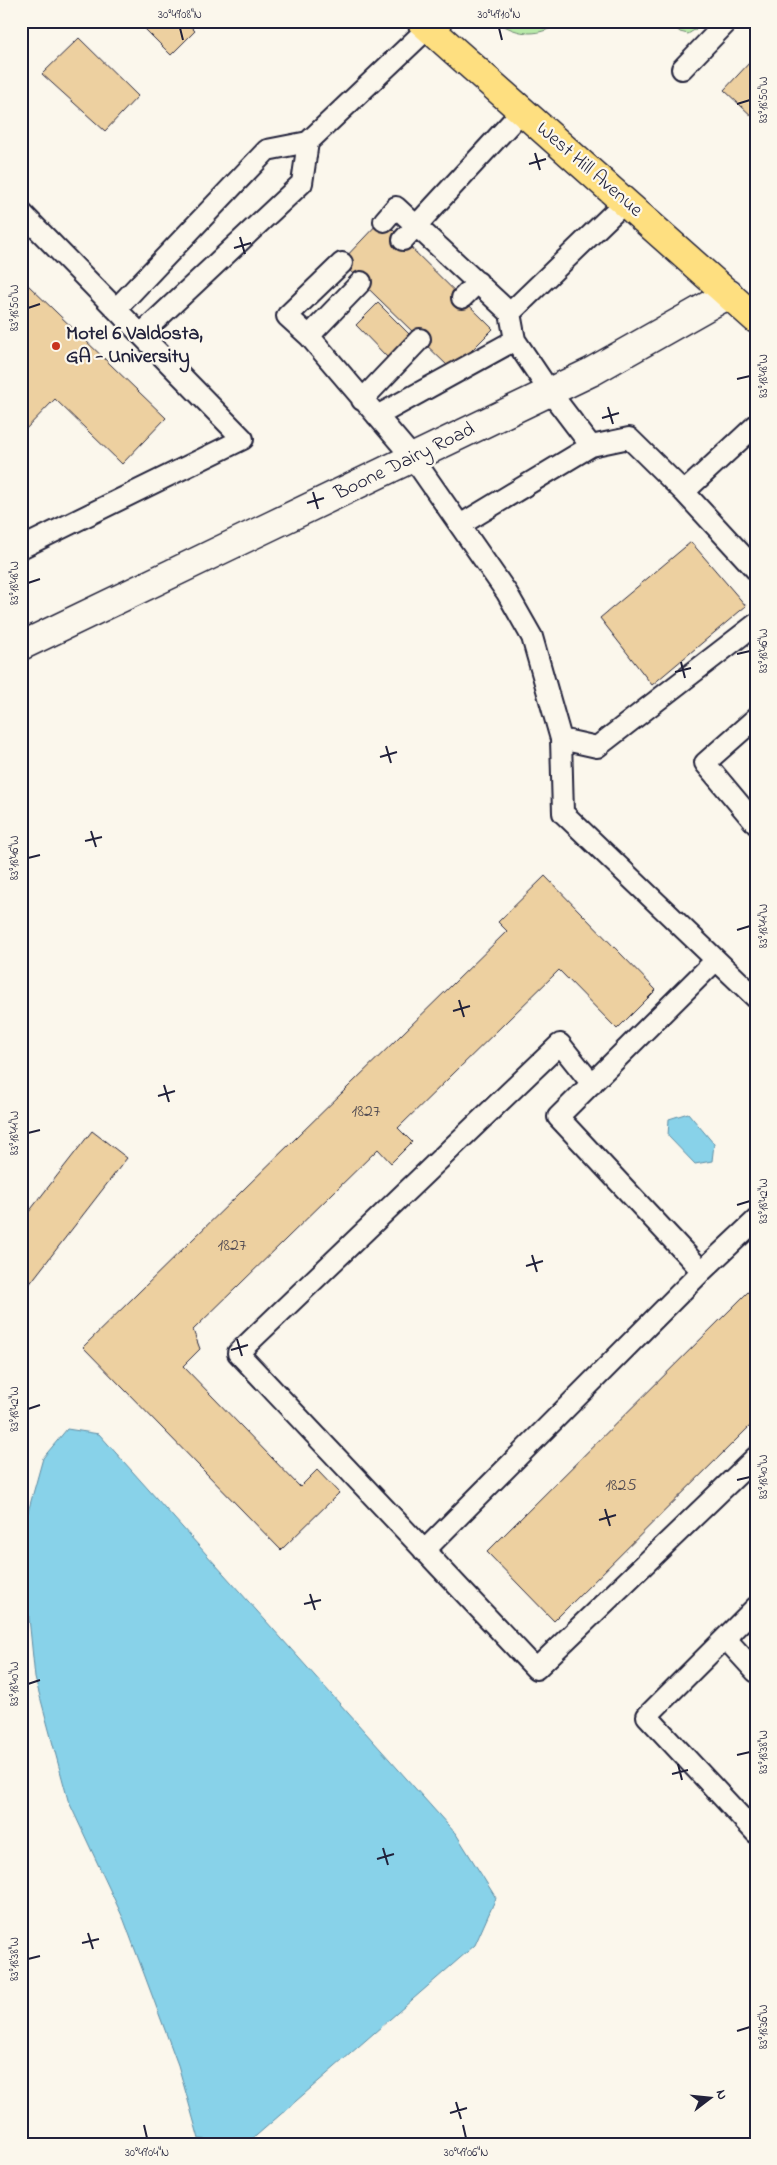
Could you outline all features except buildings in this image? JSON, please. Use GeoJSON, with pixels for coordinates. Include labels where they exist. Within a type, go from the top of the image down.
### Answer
{"type":"FeatureCollection","features":[{"type":"Feature","properties":{"kind":"highway","name":"West Hill Avenue"},"geometry":{"type":"LineString","coordinates":[[427,23],[522,111],[756,318]]}},
{"type":"Feature","properties":{"kind":"street","name":"Boone Dairy Road"},"geometry":{"type":"LineString","coordinates":[[21,646],[591,372],[729,294]]}},
{"type":"Feature","properties":{"kind":"lane"},"geometry":{"type":"LineString","coordinates":[[682,69],[728,21]]}},
{"type":"Feature","properties":{"kind":"lane"},"geometry":{"type":"LineString","coordinates":[[116,309],[267,150],[308,142],[427,23]]}},
{"type":"Feature","properties":{"kind":"lane"},"geometry":{"type":"LineString","coordinates":[[409,232],[522,111]]}},
{"type":"Feature","properties":{"kind":"lane"},"geometry":{"type":"LineString","coordinates":[[141,334],[302,182],[308,142]]}},
{"type":"Feature","properties":{"kind":"lane"},"geometry":{"type":"LineString","coordinates":[[510,313],[625,202]]}},
{"type":"Feature","properties":{"kind":"lane"},"geometry":{"type":"LineString","coordinates":[[384,221],[396,207],[409,232],[478,282],[510,313],[515,340],[550,392],[591,446]]}},
{"type":"Feature","properties":{"kind":"lane"},"geometry":{"type":"LineString","coordinates":[[21,212],[244,439],[21,548]]}},
{"type":"Feature","properties":{"kind":"lane"},"geometry":{"type":"LineString","coordinates":[[342,263],[287,316],[309,336],[413,458],[507,592],[532,637],[561,739],[563,813],[756,998]]}},
{"type":"Feature","properties":{"kind":"lane"},"geometry":{"type":"LineString","coordinates":[[309,336],[361,282]]}},
{"type":"Feature","properties":{"kind":"lane"},"geometry":{"type":"LineString","coordinates":[[462,298],[478,282]]}},
{"type":"Feature","properties":{"kind":"lane"},"geometry":{"type":"LineString","coordinates":[[362,400],[420,340]]}},
{"type":"Feature","properties":{"kind":"lane"},"geometry":{"type":"LineString","coordinates":[[377,416],[515,340]]}},
{"type":"Feature","properties":{"kind":"lane"},"geometry":{"type":"LineString","coordinates":[[684,492],[756,425]]}},
{"type":"Feature","properties":{"kind":"lane"},"geometry":{"type":"LineString","coordinates":[[460,525],[591,446],[629,438],[684,492],[756,570]]}},
{"type":"Feature","properties":{"kind":"lane"},"geometry":{"type":"LineString","coordinates":[[561,739],[597,747],[756,624]]}},
{"type":"Feature","properties":{"kind":"lane"},"geometry":{"type":"LineString","coordinates":[[756,718],[705,763],[756,824]]}},
{"type":"Feature","properties":{"kind":"lane"},"geometry":{"type":"LineString","coordinates":[[702,1272],[558,1117],[716,960]]}},
{"type":"Feature","properties":{"kind":"lane"},"geometry":{"type":"LineString","coordinates":[[592,1084],[560,1044],[238,1352],[536,1669],[756,1457]]}},
{"type":"Feature","properties":{"kind":"lane"},"geometry":{"type":"LineString","coordinates":[[424,1551],[756,1220]]}},
{"type":"Feature","properties":{"kind":"lane"},"geometry":{"type":"LineString","coordinates":[[756,1607],[647,1716],[756,1833]]}},
{"type":"Feature","properties":{"kind":"lane"},"geometry":{"type":"LineString","coordinates":[[725,1638],[756,1672]]}},
{"type":"Feature","properties":{"kind":"green space"},"geometry":{"type":"Polygon","coordinates":[[[496,21],[563,21],[546,30],[530,33],[513,30],[496,21]]]}},
{"type":"Feature","properties":{"kind":"green space"},"geometry":{"type":"Polygon","coordinates":[[[667,21],[692,21],[696,29],[688,34],[680,32],[667,21]]]}},
{"type":"Feature","properties":{"kind":"water"},"geometry":{"type":"Polygon","coordinates":[[[688,1113],[714,1144],[712,1161],[695,1164],[668,1136],[669,1119],[688,1113]]]}},
{"type":"Feature","properties":{"kind":"water"},"geometry":{"type":"Polygon","coordinates":[[[67,1429],[99,1434],[456,1834],[496,1898],[475,1945],[249,2142],[199,2139],[178,2065],[124,1920],[68,1800],[35,1678],[21,1537],[43,1458],[67,1429]]]}},
{"type":"Feature","properties":{"kind":"place","name":"Motel 6 Valdosta, GA - University"},"geometry":{"type":"Point","coordinates":[56,346]}}]}
